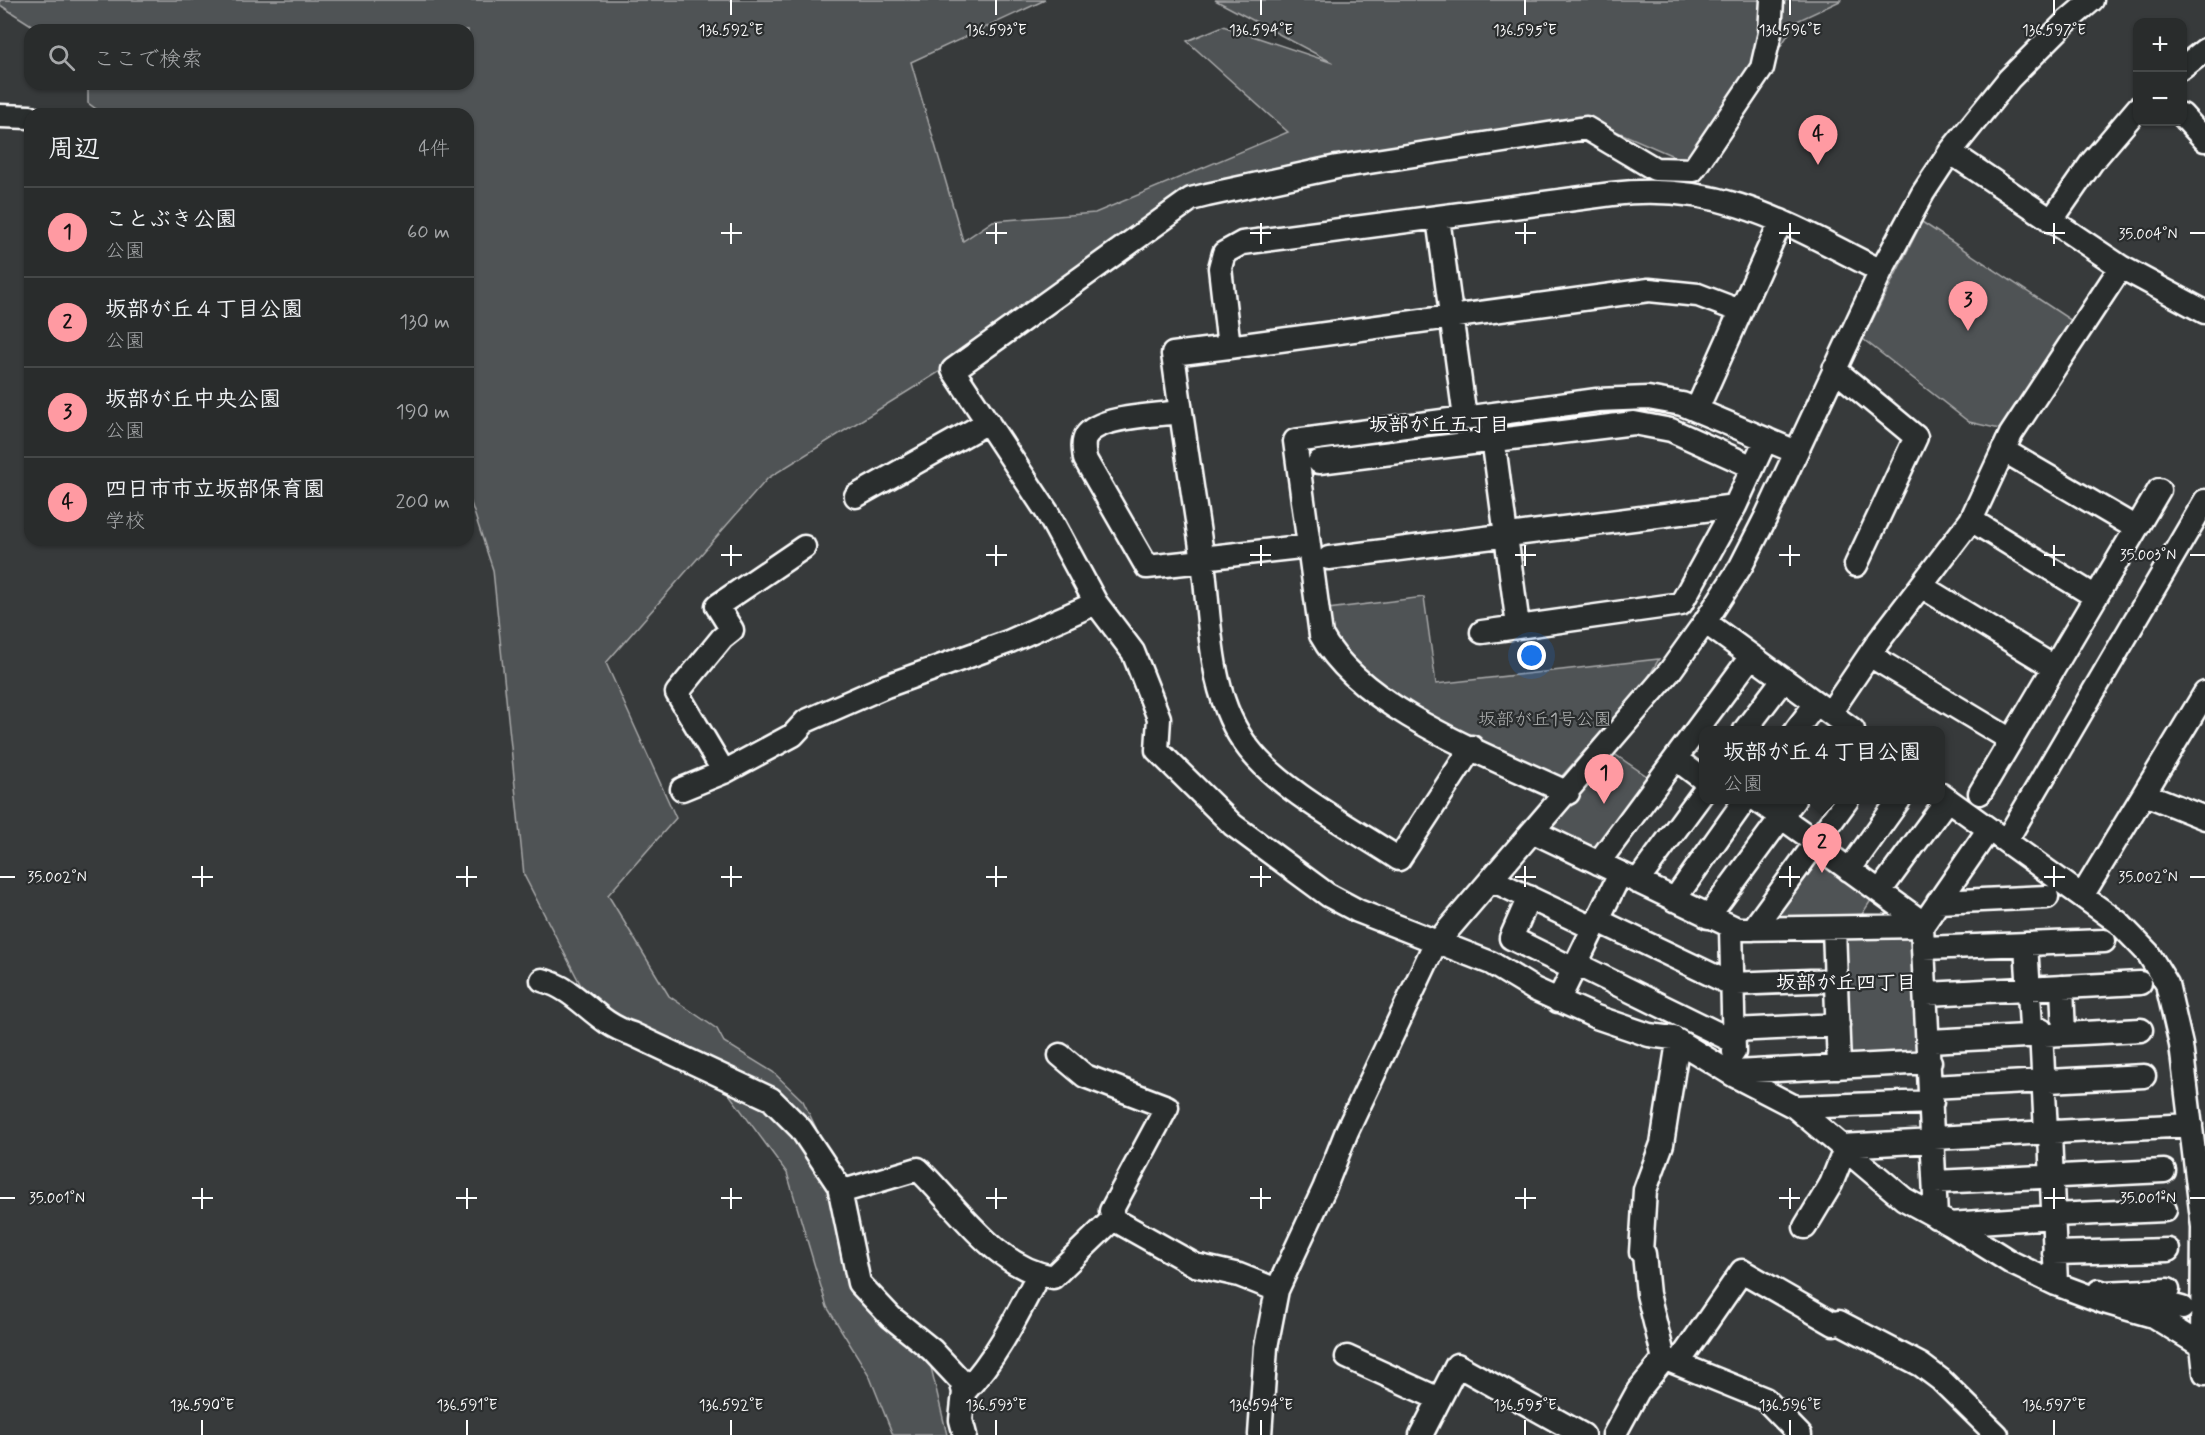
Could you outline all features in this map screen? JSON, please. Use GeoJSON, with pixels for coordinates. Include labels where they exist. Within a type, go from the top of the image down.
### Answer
{"type":"FeatureCollection","features":[{"type":"Feature","properties":{"kind":"street"},"geometry":{"type":"LineString","coordinates":[[1772,0],[1770,33],[1762,68],[1693,170],[1655,169],[1586,128],[1348,165],[1191,199],[953,370],[1047,512],[1096,603],[1132,652],[1159,718],[1157,750],[1233,825],[1328,895],[1365,914],[1440,941],[1491,963],[1558,1001],[1637,1032],[1673,1038],[1795,1107],[1904,1199],[1943,1220],[2012,1263],[2055,1271],[2104,1293],[2168,1290]]}},
{"type":"Feature","properties":{"kind":"street"},"geometry":{"type":"LineString","coordinates":[[1260,1435],[1266,1347],[1277,1290],[1434,946],[1568,793],[1670,671],[1705,622],[1741,566],[1881,271],[1923,193],[1950,152],[1980,113],[2036,50],[2092,0]]}},
{"type":"Feature","properties":{"kind":"street"},"geometry":{"type":"LineString","coordinates":[[2187,64],[2205,50]]}},
{"type":"Feature","properties":{"kind":"street"},"geometry":{"type":"LineString","coordinates":[[2051,221],[2092,162],[2133,114]]}},
{"type":"Feature","properties":{"kind":"street"},"geometry":{"type":"LineString","coordinates":[[0,116],[24,117]]}},
{"type":"Feature","properties":{"kind":"street"},"geometry":{"type":"LineString","coordinates":[[2187,120],[2205,140]]}},
{"type":"Feature","properties":{"kind":"street"},"geometry":{"type":"LineString","coordinates":[[1950,152],[2121,267],[2205,312]]}},
{"type":"Feature","properties":{"kind":"street"},"geometry":{"type":"LineString","coordinates":[[1229,347],[1220,268],[1224,253],[1229,248],[1242,243],[1640,190],[1711,196],[1752,208],[1881,271]]}},
{"type":"Feature","properties":{"kind":"street"},"geometry":{"type":"LineString","coordinates":[[1438,218],[1465,418]]}},
{"type":"Feature","properties":{"kind":"street"},"geometry":{"type":"LineString","coordinates":[[1697,409],[1781,221]]}},
{"type":"Feature","properties":{"kind":"street"},"geometry":{"type":"LineString","coordinates":[[1812,719],[1870,656],[1878,642],[1971,520],[2010,434],[2121,267]]}},
{"type":"Feature","properties":{"kind":"street"},"geometry":{"type":"LineString","coordinates":[[1472,747],[1399,859],[1292,789],[1256,758],[1228,715],[1214,657],[1173,354],[1648,290],[1698,295],[1740,311]]}},
{"type":"Feature","properties":{"kind":"street"},"geometry":{"type":"LineString","coordinates":[[1834,369],[1916,437],[1856,565]]}},
{"type":"Feature","properties":{"kind":"street"},"geometry":{"type":"LineString","coordinates":[[1568,793],[1413,718],[1343,668],[1321,635],[1295,441],[1623,399],[1665,400],[1697,409],[1796,452]]}},
{"type":"Feature","properties":{"kind":"street"},"geometry":{"type":"LineString","coordinates":[[1181,412],[1102,424],[1087,434],[1084,442],[1085,459],[1147,567],[1309,546]]}},
{"type":"Feature","properties":{"kind":"street"},"geometry":{"type":"LineString","coordinates":[[856,496],[988,422]]}},
{"type":"Feature","properties":{"kind":"street"},"geometry":{"type":"LineString","coordinates":[[1319,462],[1493,435],[1634,423],[1671,430],[1753,467]]}},
{"type":"Feature","properties":{"kind":"street"},"geometry":{"type":"LineString","coordinates":[[1493,435],[1518,626]]}},
{"type":"Feature","properties":{"kind":"street"},"geometry":{"type":"LineString","coordinates":[[1482,632],[1681,604],[1735,506],[1766,439]]}},
{"type":"Feature","properties":{"kind":"street"},"geometry":{"type":"LineString","coordinates":[[2003,450],[2136,528]]}},
{"type":"Feature","properties":{"kind":"street"},"geometry":{"type":"LineString","coordinates":[[1980,793],[2159,490]]}},
{"type":"Feature","properties":{"kind":"street"},"geometry":{"type":"LineString","coordinates":[[1943,1220],[1935,1182],[1923,932],[1938,902],[1998,835],[2205,501]]}},
{"type":"Feature","properties":{"kind":"street"},"geometry":{"type":"LineString","coordinates":[[1329,558],[1735,506]]}},
{"type":"Feature","properties":{"kind":"street"},"geometry":{"type":"LineString","coordinates":[[1971,520],[2096,597]]}},
{"type":"Feature","properties":{"kind":"street"},"geometry":{"type":"LineString","coordinates":[[724,772],[677,693],[722,638],[732,630],[717,606],[804,547]]}},
{"type":"Feature","properties":{"kind":"street"},"geometry":{"type":"LineString","coordinates":[[1921,586],[2054,667]]}},
{"type":"Feature","properties":{"kind":"street"},"geometry":{"type":"LineString","coordinates":[[682,789],[724,772],[793,735],[806,721],[886,686],[1008,642],[1096,603]]}},
{"type":"Feature","properties":{"kind":"street"},"geometry":{"type":"LineString","coordinates":[[1705,622],[1812,719],[1838,726]]}},
{"type":"Feature","properties":{"kind":"street"},"geometry":{"type":"LineString","coordinates":[[1870,656],[2011,740]]}},
{"type":"Feature","properties":{"kind":"street"},"geometry":{"type":"LineString","coordinates":[[1700,726],[1744,666]]}},
{"type":"Feature","properties":{"kind":"street"},"geometry":{"type":"LineString","coordinates":[[1748,726],[1776,689]]}},
{"type":"Feature","properties":{"kind":"street"},"geometry":{"type":"LineString","coordinates":[[2082,896],[2205,693]]}},
{"type":"Feature","properties":{"kind":"street"},"geometry":{"type":"LineString","coordinates":[[1598,863],[1699,728]]}},
{"type":"Feature","properties":{"kind":"street"},"geometry":{"type":"LineString","coordinates":[[1676,759],[1699,776]]}},
{"type":"Feature","properties":{"kind":"street"},"geometry":{"type":"LineString","coordinates":[[2145,794],[2205,818]]}},
{"type":"Feature","properties":{"kind":"street"},"geometry":{"type":"LineString","coordinates":[[1558,1001],[1595,924],[1628,878],[1699,797]]}},
{"type":"Feature","properties":{"kind":"street"},"geometry":{"type":"LineString","coordinates":[[1945,803],[1998,835],[2082,896],[2136,939],[2167,984],[2177,1019],[2191,1125],[2200,1157],[2204,1228],[2202,1346],[2205,1373]]}},
{"type":"Feature","properties":{"kind":"street"},"geometry":{"type":"LineString","coordinates":[[1674,900],[1741,804]]}},
{"type":"Feature","properties":{"kind":"street"},"geometry":{"type":"LineString","coordinates":[[1762,804],[1787,808],[1815,843],[1880,891],[1923,932]]}},
{"type":"Feature","properties":{"kind":"street"},"geometry":{"type":"LineString","coordinates":[[1735,1074],[1731,984],[1742,928],[1815,843],[1844,804]]}},
{"type":"Feature","properties":{"kind":"street"},"geometry":{"type":"LineString","coordinates":[[1849,870],[1896,804]]}},
{"type":"Feature","properties":{"kind":"street"},"geometry":{"type":"LineString","coordinates":[[1880,891],[1939,804]]}},
{"type":"Feature","properties":{"kind":"street"},"geometry":{"type":"LineString","coordinates":[[1708,917],[1787,808]]}},
{"type":"Feature","properties":{"kind":"street"},"geometry":{"type":"LineString","coordinates":[[1534,832],[1708,917],[1742,928],[1834,928],[1923,932],[2026,944],[2104,941]]}},
{"type":"Feature","properties":{"kind":"street"},"geometry":{"type":"LineString","coordinates":[[1492,880],[1731,984],[1836,980]]}},
{"type":"Feature","properties":{"kind":"street"},"geometry":{"type":"LineString","coordinates":[[1529,897],[1511,938],[1733,1036],[1838,1026]]}},
{"type":"Feature","properties":{"kind":"street"},"geometry":{"type":"LineString","coordinates":[[1938,902],[2047,897]]}},
{"type":"Feature","properties":{"kind":"street"},"geometry":{"type":"LineString","coordinates":[[1834,928],[1839,1067]]}},
{"type":"Feature","properties":{"kind":"street"},"geometry":{"type":"LineString","coordinates":[[2026,944],[2031,1026],[2042,1030],[2052,1177],[2055,1271]]}},
{"type":"Feature","properties":{"kind":"street"},"geometry":{"type":"LineString","coordinates":[[542,980],[560,985],[611,1027],[641,1038],[771,1099],[801,1129],[838,1186],[859,1283],[891,1317],[951,1369],[961,1382],[964,1392],[961,1420],[965,1435]]}},
{"type":"Feature","properties":{"kind":"street"},"geometry":{"type":"LineString","coordinates":[[1927,994],[2140,983]]}},
{"type":"Feature","properties":{"kind":"street"},"geometry":{"type":"LineString","coordinates":[[2062,987],[2064,1034]]}},
{"type":"Feature","properties":{"kind":"street"},"geometry":{"type":"LineString","coordinates":[[1735,1074],[1839,1067],[2042,1035],[2141,1030]]}},
{"type":"Feature","properties":{"kind":"street"},"geometry":{"type":"LineString","coordinates":[[1678,1042],[1662,1144],[1645,1190],[1641,1252],[1644,1254],[1648,1294],[1672,1361],[1765,1399],[1800,1435]]}},
{"type":"Feature","properties":{"kind":"street"},"geometry":{"type":"LineString","coordinates":[[1060,1055],[1085,1076],[1167,1107],[1111,1211],[1113,1219],[1195,1265],[1239,1275],[1277,1290]]}},
{"type":"Feature","properties":{"kind":"street"},"geometry":{"type":"LineString","coordinates":[[1795,1107],[2044,1081],[2144,1076]]}},
{"type":"Feature","properties":{"kind":"street"},"geometry":{"type":"LineString","coordinates":[[1843,1147],[1934,1139],[2191,1125]]}},
{"type":"Feature","properties":{"kind":"street"},"geometry":{"type":"LineString","coordinates":[[1805,1227],[1831,1184],[1843,1147]]}},
{"type":"Feature","properties":{"kind":"street"},"geometry":{"type":"LineString","coordinates":[[838,1186],[846,1190],[918,1169],[945,1195],[977,1232],[1002,1254],[1038,1275],[1053,1277],[1113,1219]]}},
{"type":"Feature","properties":{"kind":"street"},"geometry":{"type":"LineString","coordinates":[[1935,1182],[2164,1172]]}},
{"type":"Feature","properties":{"kind":"street"},"geometry":{"type":"LineString","coordinates":[[1943,1220],[2165,1210]]}},
{"type":"Feature","properties":{"kind":"street"},"geometry":{"type":"LineString","coordinates":[[2055,1271],[2168,1250]]}},
{"type":"Feature","properties":{"kind":"street"},"geometry":{"type":"LineString","coordinates":[[2055,1271],[2104,1302],[2153,1316],[2202,1346]]}},
{"type":"Feature","properties":{"kind":"street"},"geometry":{"type":"LineString","coordinates":[[1614,1435],[1650,1374],[1672,1361],[1742,1272],[1834,1324],[1839,1322],[1921,1365],[1941,1380],[1997,1435]]}},
{"type":"Feature","properties":{"kind":"street"},"geometry":{"type":"LineString","coordinates":[[964,1392],[977,1379],[1007,1334],[1038,1275]]}},
{"type":"Feature","properties":{"kind":"street"},"geometry":{"type":"LineString","coordinates":[[2126,1292],[2182,1308]]}},
{"type":"Feature","properties":{"kind":"street"},"geometry":{"type":"LineString","coordinates":[[1347,1357],[1439,1399]]}},
{"type":"Feature","properties":{"kind":"street"},"geometry":{"type":"LineString","coordinates":[[1420,1435],[1457,1365],[1582,1435]]}},
{"type":"Feature","properties":{"kind":"green space"},"geometry":{"type":"Polygon","coordinates":[[[0,0],[1045,0],[911,62],[963,241],[993,221],[1095,213],[1288,132],[1187,41],[1223,26],[1333,63],[1215,0],[1842,0],[1797,21],[1701,168],[1595,122],[1228,185],[947,367],[768,478],[606,663],[676,818],[608,895],[669,996],[717,1029],[724,1042],[773,1072],[803,1101],[816,1128],[853,1284],[930,1363],[947,1435],[893,1435],[869,1375],[827,1307],[787,1173],[721,1083],[588,999],[524,875],[493,570],[474,512],[474,108],[95,108],[88,103],[88,90],[474,90],[474,24],[30,24],[0,5],[0,0]]]}},
{"type":"Feature","properties":{"kind":"green space"},"geometry":{"type":"Polygon","coordinates":[[[1922,222],[2075,323],[2004,430],[1969,422],[1863,339],[1922,222]]]}},
{"type":"Feature","properties":{"kind":"green space","name":"坂部が丘1号公園"},"geometry":{"type":"Polygon","coordinates":[[[1424,597],[1436,684],[1659,659],[1645,683],[1560,778],[1419,711],[1350,661],[1332,632],[1328,609],[1424,597]]]}},
{"type":"Feature","properties":{"kind":"green space"},"geometry":{"type":"Polygon","coordinates":[[[1613,753],[1654,781],[1600,856],[1549,831],[1550,826],[1613,753]]]}},
{"type":"Feature","properties":{"kind":"green space"},"geometry":{"type":"Polygon","coordinates":[[[1815,852],[1875,894],[1859,919],[1769,921],[1815,852]]]}},
{"type":"Feature","properties":{"kind":"green space"},"geometry":{"type":"Polygon","coordinates":[[[1838,934],[1911,937],[1919,974],[1922,1061],[1843,1064],[1838,934]]]}},
{"type":"Feature","properties":{"kind":"place","name":"四日市市立坂部保育園"},"geometry":{"type":"Point","coordinates":[1818,165]}},
{"type":"Feature","properties":{"kind":"place","name":"坂部が丘中央公園"},"geometry":{"type":"Point","coordinates":[1968,331]}},
{"type":"Feature","properties":{"kind":"place","name":"ことぶき公園"},"geometry":{"type":"Point","coordinates":[1604,804]}},
{"type":"Feature","properties":{"kind":"place","name":"坂部が丘４丁目公園"},"geometry":{"type":"Point","coordinates":[1822,873]}},
{"type":"Feature","properties":{"kind":"district","name":"坂部が丘五丁目"},"geometry":{"type":"Point","coordinates":[1439,424]}},
{"type":"Feature","properties":{"kind":"district","name":"坂部が丘四丁目"},"geometry":{"type":"Point","coordinates":[1846,982]}}]}
